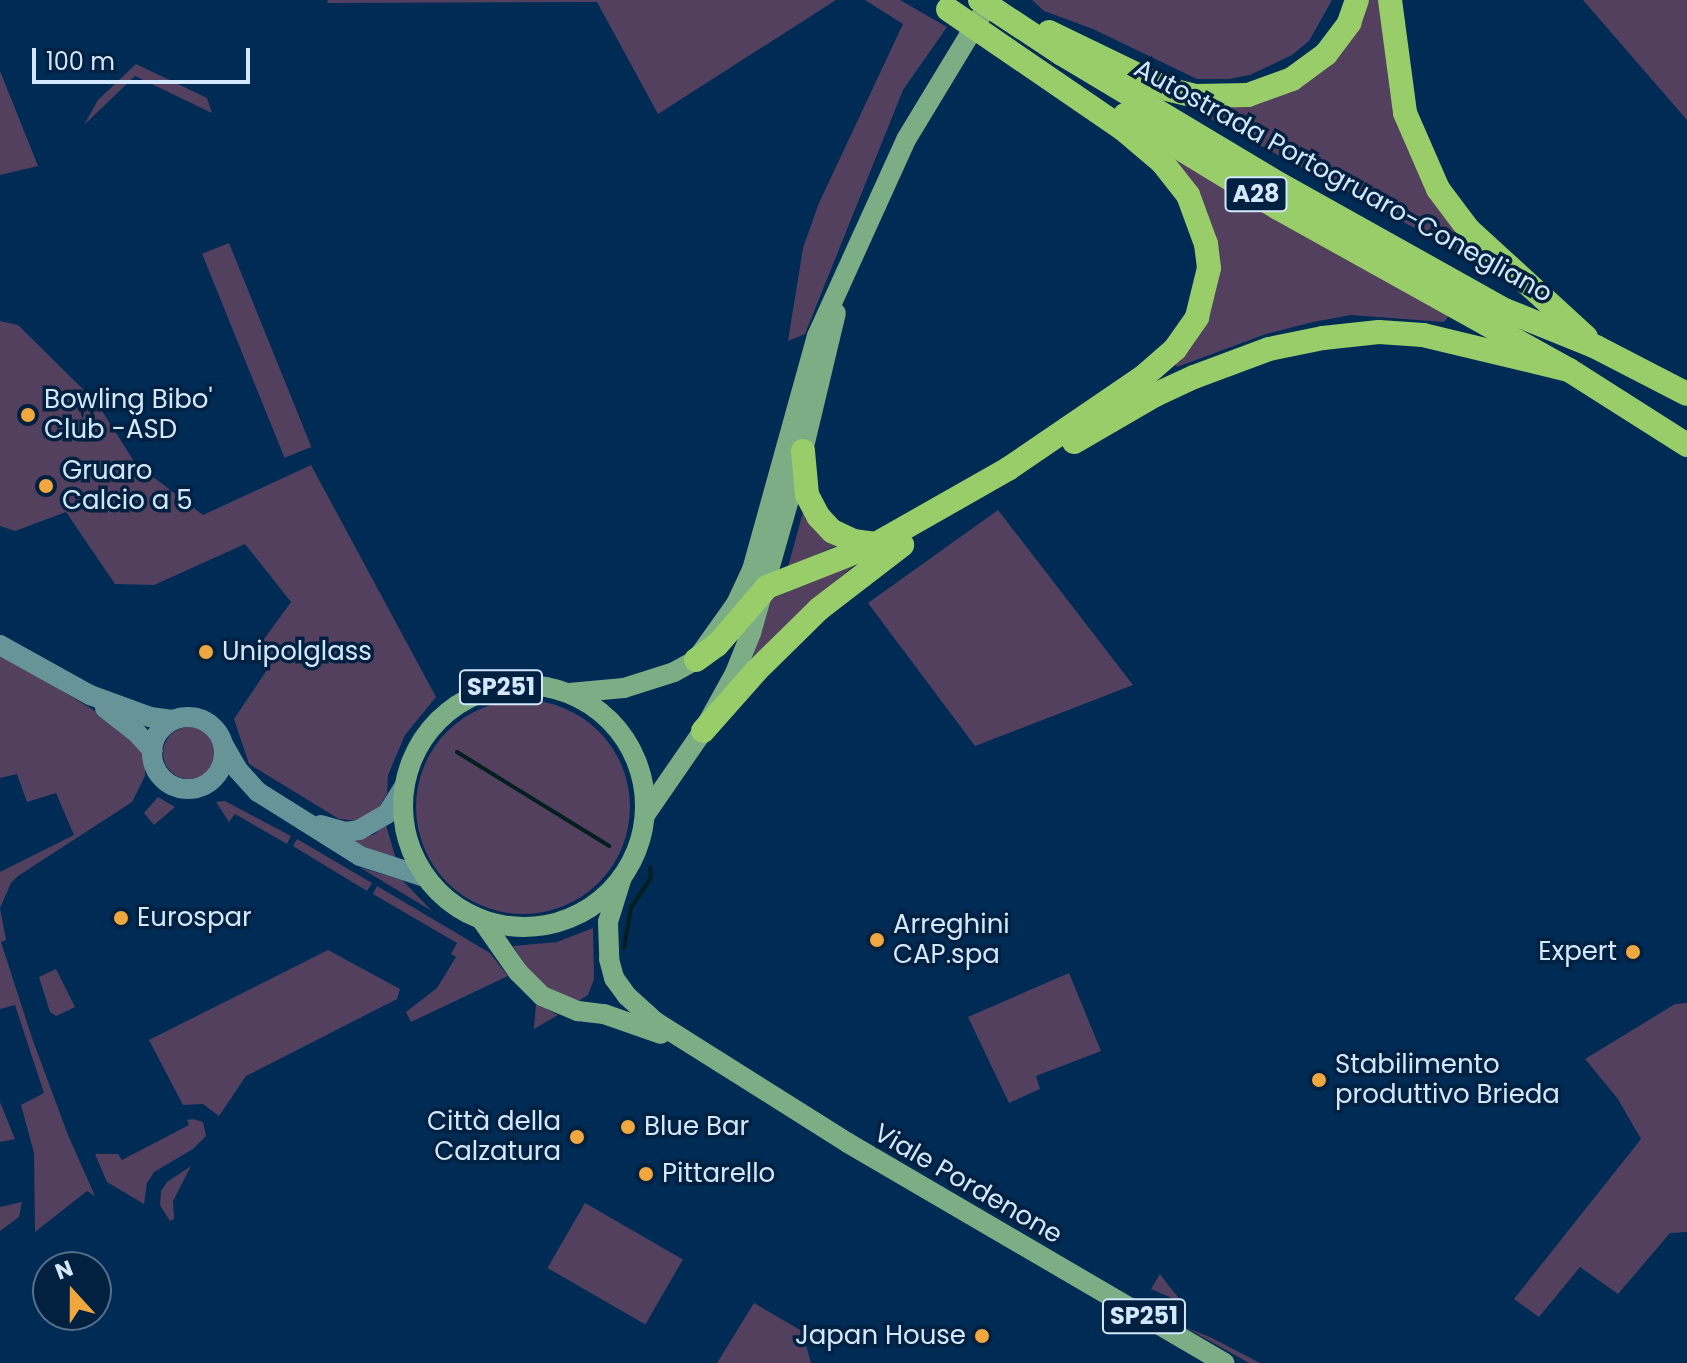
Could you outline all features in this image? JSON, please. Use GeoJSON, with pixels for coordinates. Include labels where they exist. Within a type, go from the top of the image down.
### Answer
{"type":"FeatureCollection","features":[{"type":"Feature","properties":{"kind":"highway"},"geometry":{"type":"LineString","coordinates":[[985,0],[1167,89],[1195,96],[1223,98],[1274,88],[1316,62],[1339,39],[1357,0]]}},
{"type":"Feature","properties":{"kind":"highway","name":"Autostrada Portogruaro-Conegliano"},"geometry":{"type":"LineString","coordinates":[[985,0],[1062,54],[1281,185],[1505,310],[1596,347],[1687,394]]}},
{"type":"Feature","properties":{"kind":"highway"},"geometry":{"type":"LineString","coordinates":[[1390,0],[1405,113],[1438,189],[1468,229],[1596,347]]}},
{"type":"Feature","properties":{"kind":"highway"},"geometry":{"type":"LineString","coordinates":[[696,660],[717,645],[767,587],[876,544],[1008,469],[1143,377],[1175,349],[1197,317],[1209,268],[1200,222],[1188,195],[1162,162],[1123,129],[942,4]]}},
{"type":"Feature","properties":{"kind":"highway","name":"Autostrada Portogruaro-Conegliano"},"geometry":{"type":"LineString","coordinates":[[942,4],[1278,208],[1569,370],[1687,445]]}},
{"type":"Feature","properties":{"kind":"highway"},"geometry":{"type":"LineString","coordinates":[[703,731],[767,660],[867,568],[910,539],[1107,423],[1194,377],[1269,349],[1323,338],[1379,332],[1462,343],[1569,370]]}},
{"type":"Feature","properties":{"kind":"highway"},"geometry":{"type":"LineString","coordinates":[[803,451],[807,495],[818,516],[832,531],[853,541],[876,544]]}},
{"type":"Feature","properties":{"kind":"main road"},"geometry":{"type":"LineString","coordinates":[[569,693],[638,685],[696,660],[736,604],[752,570],[798,391],[817,336],[907,138],[985,0]]}},
{"type":"Feature","properties":{"kind":"main road"},"geometry":{"type":"LineString","coordinates":[[645,815],[703,731],[735,673],[767,587],[803,451],[841,286]]}},
{"type":"Feature","properties":{"kind":"main road"},"geometry":{"type":"LineString","coordinates":[[0,645],[90,695],[150,717],[173,720],[191,717],[208,722],[238,770],[258,792]]}},
{"type":"Feature","properties":{"kind":"main road","name":"SP251"},"geometry":{"type":"LineString","coordinates":[[310,823],[345,832],[359,830],[387,814],[404,787],[421,744],[451,709],[478,694],[508,686],[539,685],[569,693],[599,711],[623,736],[642,779],[645,815],[638,848],[622,877],[606,895],[578,914],[547,925],[514,926],[481,919],[450,902],[425,877],[406,834],[404,787]]}},
{"type":"Feature","properties":{"kind":"main road"},"geometry":{"type":"LineString","coordinates":[[90,695],[136,732],[153,751],[156,767],[169,783],[189,788],[209,782],[258,792]]}},
{"type":"Feature","properties":{"kind":"main road"},"geometry":{"type":"LineString","coordinates":[[153,751],[161,730],[173,720]]}},
{"type":"Feature","properties":{"kind":"main road"},"geometry":{"type":"LineString","coordinates":[[209,782],[223,761],[223,744]]}},
{"type":"Feature","properties":{"kind":"main road","name":"SP251"},"geometry":{"type":"LineString","coordinates":[[258,792],[360,856],[425,877]]}},
{"type":"Feature","properties":{"kind":"main road","name":"Viale Pordenone"},"geometry":{"type":"LineString","coordinates":[[622,877],[608,922],[607,944],[614,978],[627,996],[687,1046]]}},
{"type":"Feature","properties":{"kind":"main road","name":"Viale Pordenone"},"geometry":{"type":"LineString","coordinates":[[481,919],[518,972],[542,996],[578,1011],[637,1024],[687,1046],[1225,1363]]}},
{"type":"Feature","properties":{"kind":"shaded area"},"geometry":{"type":"Polygon","coordinates":[[[328,0],[836,0],[658,114],[597,2],[327,3],[328,0]]]}},
{"type":"Feature","properties":{"kind":"shaded area"},"geometry":{"type":"Polygon","coordinates":[[[865,0],[900,0],[947,27],[903,90],[805,334],[788,341],[803,248],[819,203],[903,24],[865,0]]]}},
{"type":"Feature","properties":{"kind":"shaded area"},"geometry":{"type":"Polygon","coordinates":[[[1032,0],[1332,0],[1309,41],[1292,55],[1250,75],[1229,79],[1197,79],[1093,29],[1044,11],[1032,0]]]}},
{"type":"Feature","properties":{"kind":"shaded area"},"geometry":{"type":"Polygon","coordinates":[[[1365,0],[1384,0],[1388,56],[1470,253],[1463,254],[1196,111],[1206,102],[1296,83],[1365,0]]]}},
{"type":"Feature","properties":{"kind":"shaded area"},"geometry":{"type":"Polygon","coordinates":[[[1583,0],[1687,0],[1687,120],[1583,0]]]}},
{"type":"Feature","properties":{"kind":"shaded area"},"geometry":{"type":"Polygon","coordinates":[[[136,64],[207,98],[212,113],[135,76],[84,125],[98,100],[136,64]]]}},
{"type":"Feature","properties":{"kind":"shaded area"},"geometry":{"type":"Polygon","coordinates":[[[0,71],[38,166],[0,175],[0,71]]]}},
{"type":"Feature","properties":{"kind":"shaded area"},"geometry":{"type":"Polygon","coordinates":[[[1170,154],[1451,313],[1444,322],[1351,315],[1313,322],[1266,334],[1177,367],[1173,362],[1212,302],[1170,154]]]}},
{"type":"Feature","properties":{"kind":"shaded area"},"geometry":{"type":"Polygon","coordinates":[[[229,243],[311,447],[285,458],[202,254],[229,243]]]}},
{"type":"Feature","properties":{"kind":"shaded area"},"geometry":{"type":"Polygon","coordinates":[[[0,321],[18,325],[97,403],[135,463],[203,515],[311,465],[436,697],[405,735],[388,775],[387,794],[375,814],[358,821],[339,819],[249,764],[234,719],[275,658],[259,646],[291,602],[245,544],[154,585],[115,584],[66,512],[15,531],[0,526],[0,321]]]}},
{"type":"Feature","properties":{"kind":"shaded area"},"geometry":{"type":"Polygon","coordinates":[[[998,510],[1133,685],[975,746],[868,603],[998,510]]]}},
{"type":"Feature","properties":{"kind":"shaded area"},"geometry":{"type":"Polygon","coordinates":[[[803,512],[838,545],[788,567],[803,512]]]}},
{"type":"Feature","properties":{"kind":"shaded area"},"geometry":{"type":"Polygon","coordinates":[[[858,562],[797,614],[752,659],[771,599],[858,562]]]}},
{"type":"Feature","properties":{"kind":"shaded area"},"geometry":{"type":"Polygon","coordinates":[[[0,653],[105,717],[140,748],[145,761],[145,776],[132,802],[18,876],[11,883],[0,908],[0,872],[74,835],[56,793],[27,802],[17,774],[0,778],[0,653]]]}},
{"type":"Feature","properties":{"kind":"shaded area"},"geometry":{"type":"Polygon","coordinates":[[[523,700],[564,708],[599,731],[622,766],[630,807],[622,848],[599,883],[564,906],[523,914],[482,906],[447,883],[424,848],[416,807],[424,766],[447,731],[482,708],[523,700]]]}},
{"type":"Feature","properties":{"kind":"shaded area"},"geometry":{"type":"Polygon","coordinates":[[[189,727],[207,735],[215,753],[207,771],[189,779],[171,771],[163,753],[171,735],[189,727]]]}},
{"type":"Feature","properties":{"kind":"shaded area"},"geometry":{"type":"Polygon","coordinates":[[[158,797],[175,807],[154,825],[144,813],[158,797]]]}},
{"type":"Feature","properties":{"kind":"shaded area"},"geometry":{"type":"Polygon","coordinates":[[[225,801],[291,836],[287,844],[235,814],[229,822],[216,802],[225,801]]]}},
{"type":"Feature","properties":{"kind":"shaded area"},"geometry":{"type":"Polygon","coordinates":[[[386,825],[396,859],[347,840],[373,835],[386,825]]]}},
{"type":"Feature","properties":{"kind":"shaded area"},"geometry":{"type":"Polygon","coordinates":[[[297,839],[372,883],[367,891],[293,846],[297,839]]]}},
{"type":"Feature","properties":{"kind":"shaded area"},"geometry":{"type":"Polygon","coordinates":[[[359,867],[402,880],[432,911],[359,867]]]}},
{"type":"Feature","properties":{"kind":"shaded area"},"geometry":{"type":"Polygon","coordinates":[[[377,886],[490,953],[508,976],[411,1022],[406,1012],[437,988],[456,957],[451,954],[457,943],[373,894],[377,886]]]}},
{"type":"Feature","properties":{"kind":"shaded area"},"geometry":{"type":"Polygon","coordinates":[[[0,908],[6,940],[1,942],[32,1038],[68,1135],[95,1196],[87,1191],[35,1232],[34,1153],[21,1105],[44,1093],[15,1005],[0,1009],[0,908]]]}},
{"type":"Feature","properties":{"kind":"shaded area"},"geometry":{"type":"Polygon","coordinates":[[[593,928],[594,979],[588,995],[577,1002],[561,999],[531,975],[513,946],[557,942],[593,928]]]}},
{"type":"Feature","properties":{"kind":"shaded area"},"geometry":{"type":"Polygon","coordinates":[[[328,950],[400,989],[397,999],[246,1076],[219,1116],[203,1104],[183,1105],[149,1040],[328,950]]]}},
{"type":"Feature","properties":{"kind":"shaded area"},"geometry":{"type":"Polygon","coordinates":[[[56,969],[75,1007],[56,1016],[50,1012],[39,977],[56,969]]]}},
{"type":"Feature","properties":{"kind":"shaded area"},"geometry":{"type":"Polygon","coordinates":[[[1069,973],[1101,1051],[1036,1076],[1040,1089],[1009,1103],[968,1017],[1069,973]]]}},
{"type":"Feature","properties":{"kind":"shaded area"},"geometry":{"type":"Polygon","coordinates":[[[536,1003],[558,1015],[534,1029],[536,1003]]]}},
{"type":"Feature","properties":{"kind":"shaded area"},"geometry":{"type":"Polygon","coordinates":[[[1687,1003],[1687,1232],[1670,1233],[1618,1294],[1580,1267],[1539,1317],[1514,1299],[1641,1139],[1618,1099],[1585,1059],[1675,1004],[1687,1003]]]}},
{"type":"Feature","properties":{"kind":"shaded area"},"geometry":{"type":"Polygon","coordinates":[[[0,1102],[15,1139],[0,1142],[0,1102]]]}},
{"type":"Feature","properties":{"kind":"shaded area"},"geometry":{"type":"Polygon","coordinates":[[[187,1120],[203,1122],[206,1136],[193,1149],[154,1172],[147,1183],[144,1204],[107,1182],[95,1154],[118,1154],[122,1160],[189,1125],[187,1120]]]}},
{"type":"Feature","properties":{"kind":"shaded area"},"geometry":{"type":"Polygon","coordinates":[[[191,1166],[173,1201],[174,1219],[170,1221],[160,1205],[161,1191],[167,1182],[191,1166]]]}},
{"type":"Feature","properties":{"kind":"shaded area"},"geometry":{"type":"Polygon","coordinates":[[[22,1202],[19,1217],[0,1231],[0,1207],[22,1202]]]}},
{"type":"Feature","properties":{"kind":"shaded area"},"geometry":{"type":"Polygon","coordinates":[[[585,1203],[683,1260],[645,1324],[548,1268],[585,1203]]]}},
{"type":"Feature","properties":{"kind":"shaded area"},"geometry":{"type":"Polygon","coordinates":[[[1160,1274],[1169,1286],[1183,1303],[1151,1289],[1160,1274]]]}},
{"type":"Feature","properties":{"kind":"shaded area"},"geometry":{"type":"Polygon","coordinates":[[[754,1303],[802,1331],[811,1363],[717,1363],[754,1303]]]}},
{"type":"Feature","properties":{"kind":"shaded area"},"geometry":{"type":"Polygon","coordinates":[[[1185,1327],[1212,1338],[1260,1363],[1249,1363],[1185,1327]]]}},
{"type":"Feature","properties":{"kind":"waterway"},"geometry":{"type":"LineString","coordinates":[[457,752],[609,846]]}},
{"type":"Feature","properties":{"kind":"waterway"},"geometry":{"type":"LineString","coordinates":[[624,948],[631,908],[651,877],[650,868]]}},
{"type":"Feature","properties":{"kind":"place","name":"Bowling Bibo' Club -ASD"},"geometry":{"type":"Point","coordinates":[28,415]}},
{"type":"Feature","properties":{"kind":"place","name":"Gruaro Calcio a 5"},"geometry":{"type":"Point","coordinates":[46,486]}},
{"type":"Feature","properties":{"kind":"place","name":"Unipolglass"},"geometry":{"type":"Point","coordinates":[206,652]}},
{"type":"Feature","properties":{"kind":"place","name":"Eurospar"},"geometry":{"type":"Point","coordinates":[121,918]}},
{"type":"Feature","properties":{"kind":"place","name":"Arreghini CAP.spa"},"geometry":{"type":"Point","coordinates":[877,940]}},
{"type":"Feature","properties":{"kind":"place","name":"Expert"},"geometry":{"type":"Point","coordinates":[1633,952]}},
{"type":"Feature","properties":{"kind":"place","name":"Stabilimento produttivo Brieda"},"geometry":{"type":"Point","coordinates":[1319,1080]}},
{"type":"Feature","properties":{"kind":"place","name":"Blue Bar"},"geometry":{"type":"Point","coordinates":[628,1127]}},
{"type":"Feature","properties":{"kind":"place","name":"Città della Calzatura"},"geometry":{"type":"Point","coordinates":[577,1137]}},
{"type":"Feature","properties":{"kind":"place","name":"Pittarello"},"geometry":{"type":"Point","coordinates":[646,1174]}},
{"type":"Feature","properties":{"kind":"place","name":"Japan House"},"geometry":{"type":"Point","coordinates":[982,1336]}}]}
